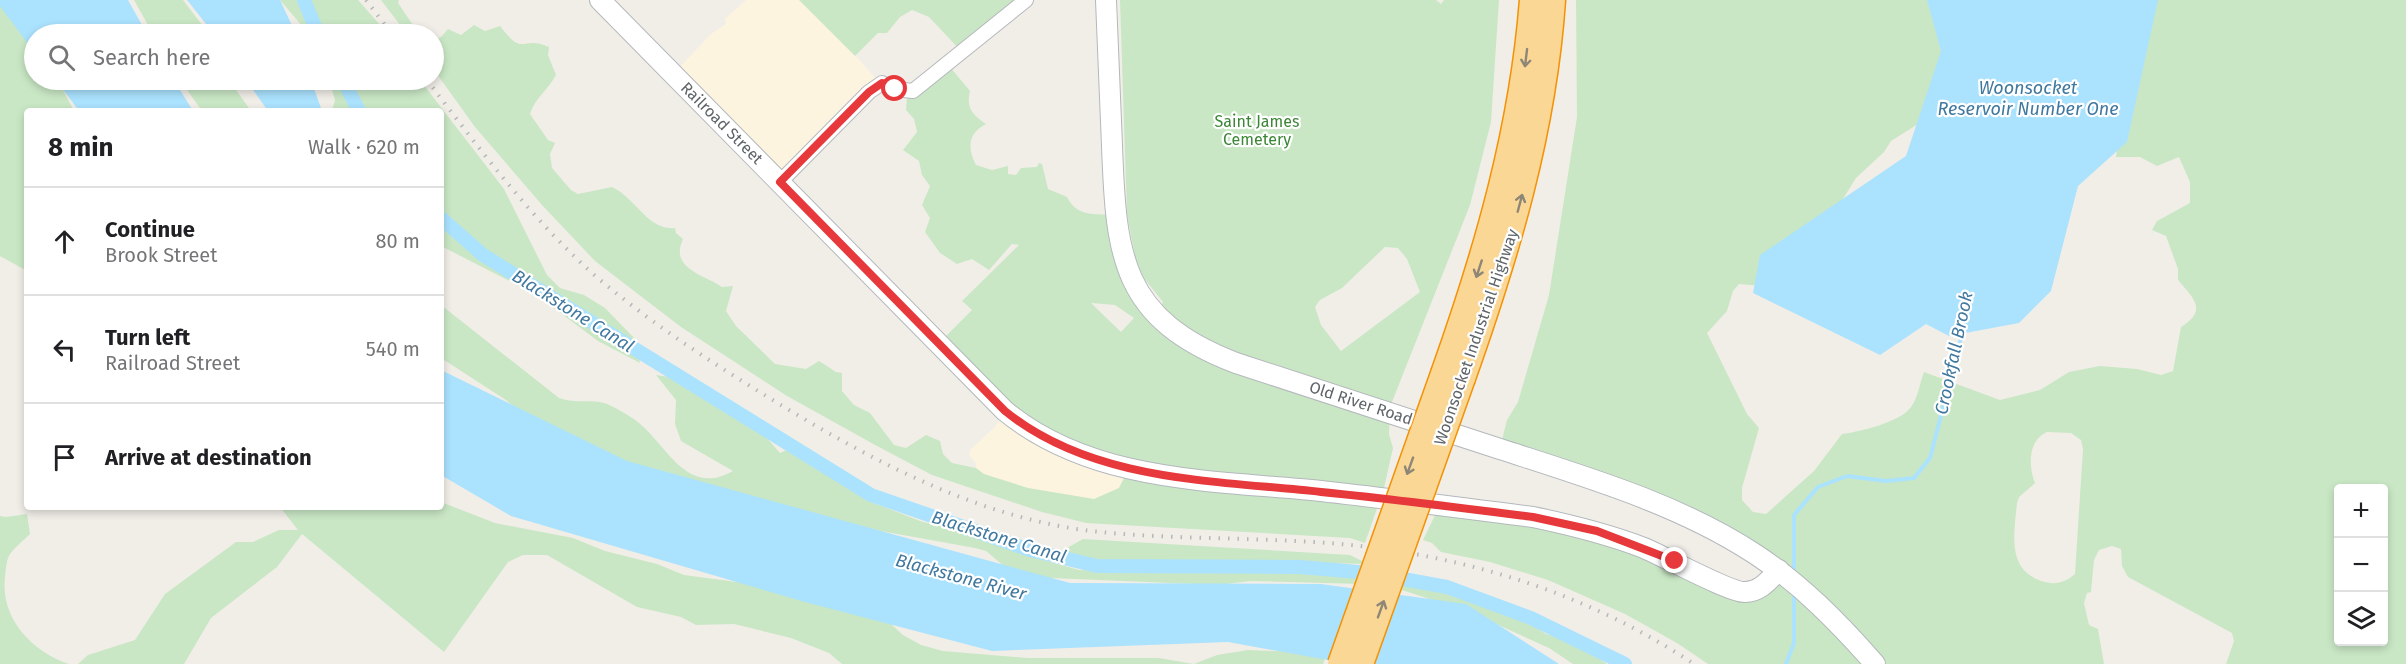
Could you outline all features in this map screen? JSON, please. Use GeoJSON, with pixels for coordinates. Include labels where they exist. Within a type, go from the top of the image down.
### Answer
{"type":"FeatureCollection","features":[{"type":"Feature","properties":{"kind":"highway","name":"Woonsocket Industrial Highway"},"geometry":{"type":"LineString","coordinates":[[1361,664],[1453,375],[1506,171],[1523,82],[1532,0]]}},
{"type":"Feature","properties":{"kind":"highway","name":"Woonsocket Industrial Highway"},"geometry":{"type":"LineString","coordinates":[[1340,664],[1453,375],[1505,256],[1525,184],[1546,73],[1553,0]]}},
{"type":"Feature","properties":{"kind":"street","name":"Railroad Street"},"geometry":{"type":"LineString","coordinates":[[600,0],[1005,411],[1033,432],[1064,448],[1128,469],[1171,476],[1533,517],[1597,531],[1642,547],[1728,588],[1744,592],[1759,589],[1779,570]]}},
{"type":"Feature","properties":{"kind":"street"},"geometry":{"type":"LineString","coordinates":[[780,182],[869,92],[882,83],[895,89],[913,91],[1026,0]]}},
{"type":"Feature","properties":{"kind":"street","name":"Old River Road"},"geometry":{"type":"LineString","coordinates":[[1106,0],[1118,237],[1125,266],[1142,296],[1173,330],[1210,353],[1236,363],[1542,463],[1676,512],[1733,541],[1779,570],[1821,606],[1875,664]]}},
{"type":"Feature","properties":{"kind":"shaded area"},"geometry":{"type":"Polygon","coordinates":[[[746,0],[799,0],[837,35],[877,80],[782,176],[678,69],[711,34],[726,24],[725,19],[746,0]]]}},
{"type":"Feature","properties":{"kind":"shaded area"},"geometry":{"type":"Polygon","coordinates":[[[1008,407],[1129,468],[1119,488],[1094,499],[1028,488],[984,474],[976,468],[976,463],[969,455],[970,450],[995,427],[1008,407]]]}},
{"type":"Feature","properties":{"kind":"green space"},"geometry":{"type":"Polygon","coordinates":[[[0,0],[24,28],[24,90],[63,90],[72,108],[24,108],[24,269],[0,256],[0,0]]]}},
{"type":"Feature","properties":{"kind":"green space"},"geometry":{"type":"Polygon","coordinates":[[[134,0],[183,0],[201,24],[147,24],[134,0]]]}},
{"type":"Feature","properties":{"kind":"green space"},"geometry":{"type":"Polygon","coordinates":[[[280,0],[358,0],[379,24],[300,24],[280,0]]]}},
{"type":"Feature","properties":{"kind":"green space"},"geometry":{"type":"Polygon","coordinates":[[[381,0],[399,0],[398,3],[412,24],[399,24],[381,0]]]}},
{"type":"Feature","properties":{"kind":"green space"},"geometry":{"type":"Polygon","coordinates":[[[799,0],[1027,0],[961,51],[929,17],[912,10],[900,17],[887,33],[878,33],[855,56],[799,0]]]}},
{"type":"Feature","properties":{"kind":"green space","name":"Saint James Cemetery"},"geometry":{"type":"Polygon","coordinates":[[[1120,0],[1436,0],[1441,4],[1444,0],[1499,0],[1491,122],[1470,205],[1390,407],[1389,434],[1393,448],[1384,488],[1365,543],[1350,538],[1086,523],[1042,512],[932,475],[877,446],[787,396],[681,327],[595,261],[542,205],[475,127],[444,84],[444,34],[448,29],[461,35],[474,25],[485,31],[500,26],[519,44],[533,43],[549,47],[548,55],[556,75],[535,103],[530,114],[548,140],[555,143],[550,154],[552,168],[571,190],[578,194],[612,187],[657,224],[666,228],[675,228],[676,233],[683,239],[680,249],[685,264],[691,270],[722,287],[733,286],[726,311],[736,326],[775,364],[806,369],[819,361],[836,372],[842,373],[842,391],[854,405],[870,413],[894,445],[906,448],[926,435],[940,441],[943,454],[952,463],[976,468],[984,474],[1028,488],[1094,499],[1119,488],[1129,468],[1030,423],[944,338],[972,310],[962,301],[1019,245],[1012,244],[989,270],[972,259],[957,264],[940,253],[925,232],[930,218],[922,205],[930,186],[922,175],[919,161],[903,150],[917,132],[914,119],[906,110],[908,85],[950,67],[970,91],[971,110],[986,124],[976,132],[971,142],[971,153],[976,165],[992,170],[1008,166],[1008,174],[1016,175],[1021,168],[1037,167],[1039,163],[1042,164],[1048,189],[1067,197],[1077,209],[1089,214],[1119,215],[1141,280],[1161,306],[1163,302],[1143,277],[1135,256],[1127,214],[1120,0]],[[1385,247],[1342,288],[1320,300],[1315,307],[1321,325],[1341,351],[1420,292],[1407,259],[1398,248],[1385,247]],[[1091,303],[1121,332],[1134,318],[1115,305],[1091,303]]]}},
{"type":"Feature","properties":{"kind":"green space"},"geometry":{"type":"Polygon","coordinates":[[[1576,0],[1942,0],[1954,37],[1926,119],[1891,141],[1884,152],[1856,178],[1831,218],[1775,287],[1739,284],[1733,291],[1727,311],[1707,333],[1747,414],[1759,428],[1742,488],[1742,500],[1753,512],[1766,514],[1814,471],[1842,434],[1889,422],[1906,412],[1915,399],[1924,372],[2000,400],[2040,390],[2069,372],[2100,366],[2137,369],[2161,375],[2173,371],[2181,327],[2194,315],[2196,304],[2178,280],[2178,269],[2166,236],[2152,230],[2157,221],[2190,203],[2190,182],[2179,157],[2157,166],[2140,157],[2116,157],[2136,0],[2406,0],[2406,664],[2226,664],[2234,641],[2232,633],[2128,577],[2122,566],[2121,549],[2112,546],[2099,550],[2094,560],[2091,592],[2087,593],[2084,603],[2089,625],[2098,629],[2104,664],[1708,664],[1677,643],[1625,614],[1548,580],[1490,562],[1441,552],[1432,543],[1423,540],[1440,505],[1551,515],[1751,586],[1778,566],[1501,444],[1507,420],[1518,402],[1549,295],[1577,117],[1576,0]],[[2047,432],[2036,441],[2031,454],[2031,469],[2035,483],[2019,497],[2017,503],[2014,539],[2018,561],[2032,577],[2045,582],[2057,583],[2075,574],[2083,449],[2081,440],[2071,433],[2047,432]]]}},
{"type":"Feature","properties":{"kind":"green space"},"geometry":{"type":"Polygon","coordinates":[[[187,90],[236,90],[249,108],[200,108],[187,90]]]}},
{"type":"Feature","properties":{"kind":"green space"},"geometry":{"type":"Polygon","coordinates":[[[332,90],[428,90],[442,108],[333,108],[335,100],[332,90]]]}},
{"type":"Feature","properties":{"kind":"green space"},"geometry":{"type":"Polygon","coordinates":[[[444,111],[504,189],[547,275],[560,288],[584,295],[605,308],[636,340],[640,363],[598,341],[535,294],[444,248],[444,111]]]}},
{"type":"Feature","properties":{"kind":"green space"},"geometry":{"type":"Polygon","coordinates":[[[444,307],[559,398],[600,402],[619,410],[641,425],[687,471],[700,477],[715,478],[733,471],[681,441],[675,424],[676,400],[656,375],[688,380],[759,429],[780,453],[795,446],[805,461],[871,502],[923,522],[963,531],[1022,554],[1079,570],[1168,573],[1238,569],[1367,575],[1361,584],[1250,581],[1218,585],[1027,577],[1005,567],[986,551],[975,548],[853,526],[725,508],[543,431],[506,400],[444,360],[444,307]]]}},
{"type":"Feature","properties":{"kind":"green space"},"geometry":{"type":"Polygon","coordinates":[[[444,503],[495,523],[573,538],[605,551],[657,564],[684,575],[759,585],[880,614],[903,635],[921,645],[943,651],[1028,658],[1159,658],[1194,664],[842,664],[829,653],[791,638],[734,624],[696,625],[681,617],[637,607],[547,555],[523,555],[508,562],[444,652],[302,534],[277,567],[211,618],[184,664],[78,664],[88,655],[135,640],[165,594],[236,542],[253,542],[279,530],[298,530],[282,510],[444,510],[444,503]]]}},
{"type":"Feature","properties":{"kind":"green space"},"geometry":{"type":"Polygon","coordinates":[[[27,514],[30,534],[12,551],[7,562],[5,592],[8,606],[13,619],[31,642],[55,658],[69,664],[0,664],[0,516],[27,514]]]}},
{"type":"Feature","properties":{"kind":"green space"},"geometry":{"type":"Polygon","coordinates":[[[1083,539],[1350,555],[1368,564],[1213,561],[1121,564],[1085,560],[1067,555],[1067,548],[1083,539]]]}},
{"type":"Feature","properties":{"kind":"green space"},"geometry":{"type":"Polygon","coordinates":[[[1393,580],[1445,589],[1521,618],[1546,634],[1573,641],[1607,664],[1573,664],[1549,648],[1472,613],[1402,590],[1391,589],[1393,580]]]}},
{"type":"Feature","properties":{"kind":"green space"},"geometry":{"type":"Polygon","coordinates":[[[1248,650],[1327,653],[1323,664],[1194,664],[1217,655],[1248,650]]]}},
{"type":"Feature","properties":{"kind":"water"},"geometry":{"type":"Polygon","coordinates":[[[0,0],[128,0],[141,24],[24,24],[24,38],[0,6],[0,0]]]}},
{"type":"Feature","properties":{"kind":"water"},"geometry":{"type":"Polygon","coordinates":[[[187,0],[280,0],[291,24],[206,24],[187,0]]]}},
{"type":"Feature","properties":{"kind":"water","name":"Woonsocket Reservoir Number One"},"geometry":{"type":"Polygon","coordinates":[[[1927,0],[2158,0],[2127,142],[2078,186],[2051,291],[2019,323],[1949,336],[1926,324],[1880,355],[1753,293],[1760,255],[1906,156],[1941,51],[1927,0]]]}},
{"type":"Feature","properties":{"kind":"water"},"geometry":{"type":"Polygon","coordinates":[[[63,90],[180,90],[191,108],[77,108],[63,90]]]}},
{"type":"Feature","properties":{"kind":"water"},"geometry":{"type":"Polygon","coordinates":[[[253,90],[315,90],[321,108],[266,108],[253,90]]]}},
{"type":"Feature","properties":{"kind":"water","name":"Blackstone River"},"geometry":{"type":"Polygon","coordinates":[[[444,371],[627,461],[1070,583],[1321,584],[1466,604],[1559,664],[1350,664],[1228,642],[992,651],[805,602],[511,516],[444,477],[444,371]]]}},
{"type":"Feature","properties":{"kind":"waterway","name":"Blackstone Canal"},"geometry":{"type":"LineString","coordinates":[[304,0],[314,24]]}},
{"type":"Feature","properties":{"kind":"waterway","name":"Blackstone Canal"},"geometry":{"type":"LineString","coordinates":[[348,90],[357,108]]}},
{"type":"Feature","properties":{"kind":"waterway","name":"Blackstone Canal"},"geometry":{"type":"LineString","coordinates":[[444,221],[483,255],[871,495],[1030,550],[1097,566],[1300,567],[1370,573],[1447,587],[1531,618],[1625,664]]}},
{"type":"Feature","properties":{"kind":"waterway","name":"Crookfall Brook"},"geometry":{"type":"LineString","coordinates":[[1794,570],[1794,515],[1818,487],[1847,476],[1886,481],[1914,478],[1930,458],[1963,331]]}},
{"type":"Feature","properties":{"kind":"waterway","name":"Crookfall Brook"},"geometry":{"type":"LineString","coordinates":[[1786,664],[1794,643],[1794,597]]}},
{"type":"Feature","properties":{"kind":"railway"},"geometry":{"type":"LineString","coordinates":[[366,0],[384,24]]}},
{"type":"Feature","properties":{"kind":"railway"},"geometry":{"type":"LineString","coordinates":[[435,90],[526,205],[569,251],[612,290],[673,335],[758,391],[836,437],[917,479],[1002,512],[1091,531],[1327,543],[1405,552],[1449,561],[1534,585],[1576,601],[1656,640],[1694,664]]}},
{"type":"Feature","properties":{"kind":"route"},"geometry":{"type":"LineString","coordinates":[[895,89],[882,83],[869,92],[780,182],[1005,411],[1042,438],[1100,461],[1128,469],[1171,476],[1368,496],[1533,517],[1597,531],[1675,561]]}}]}
